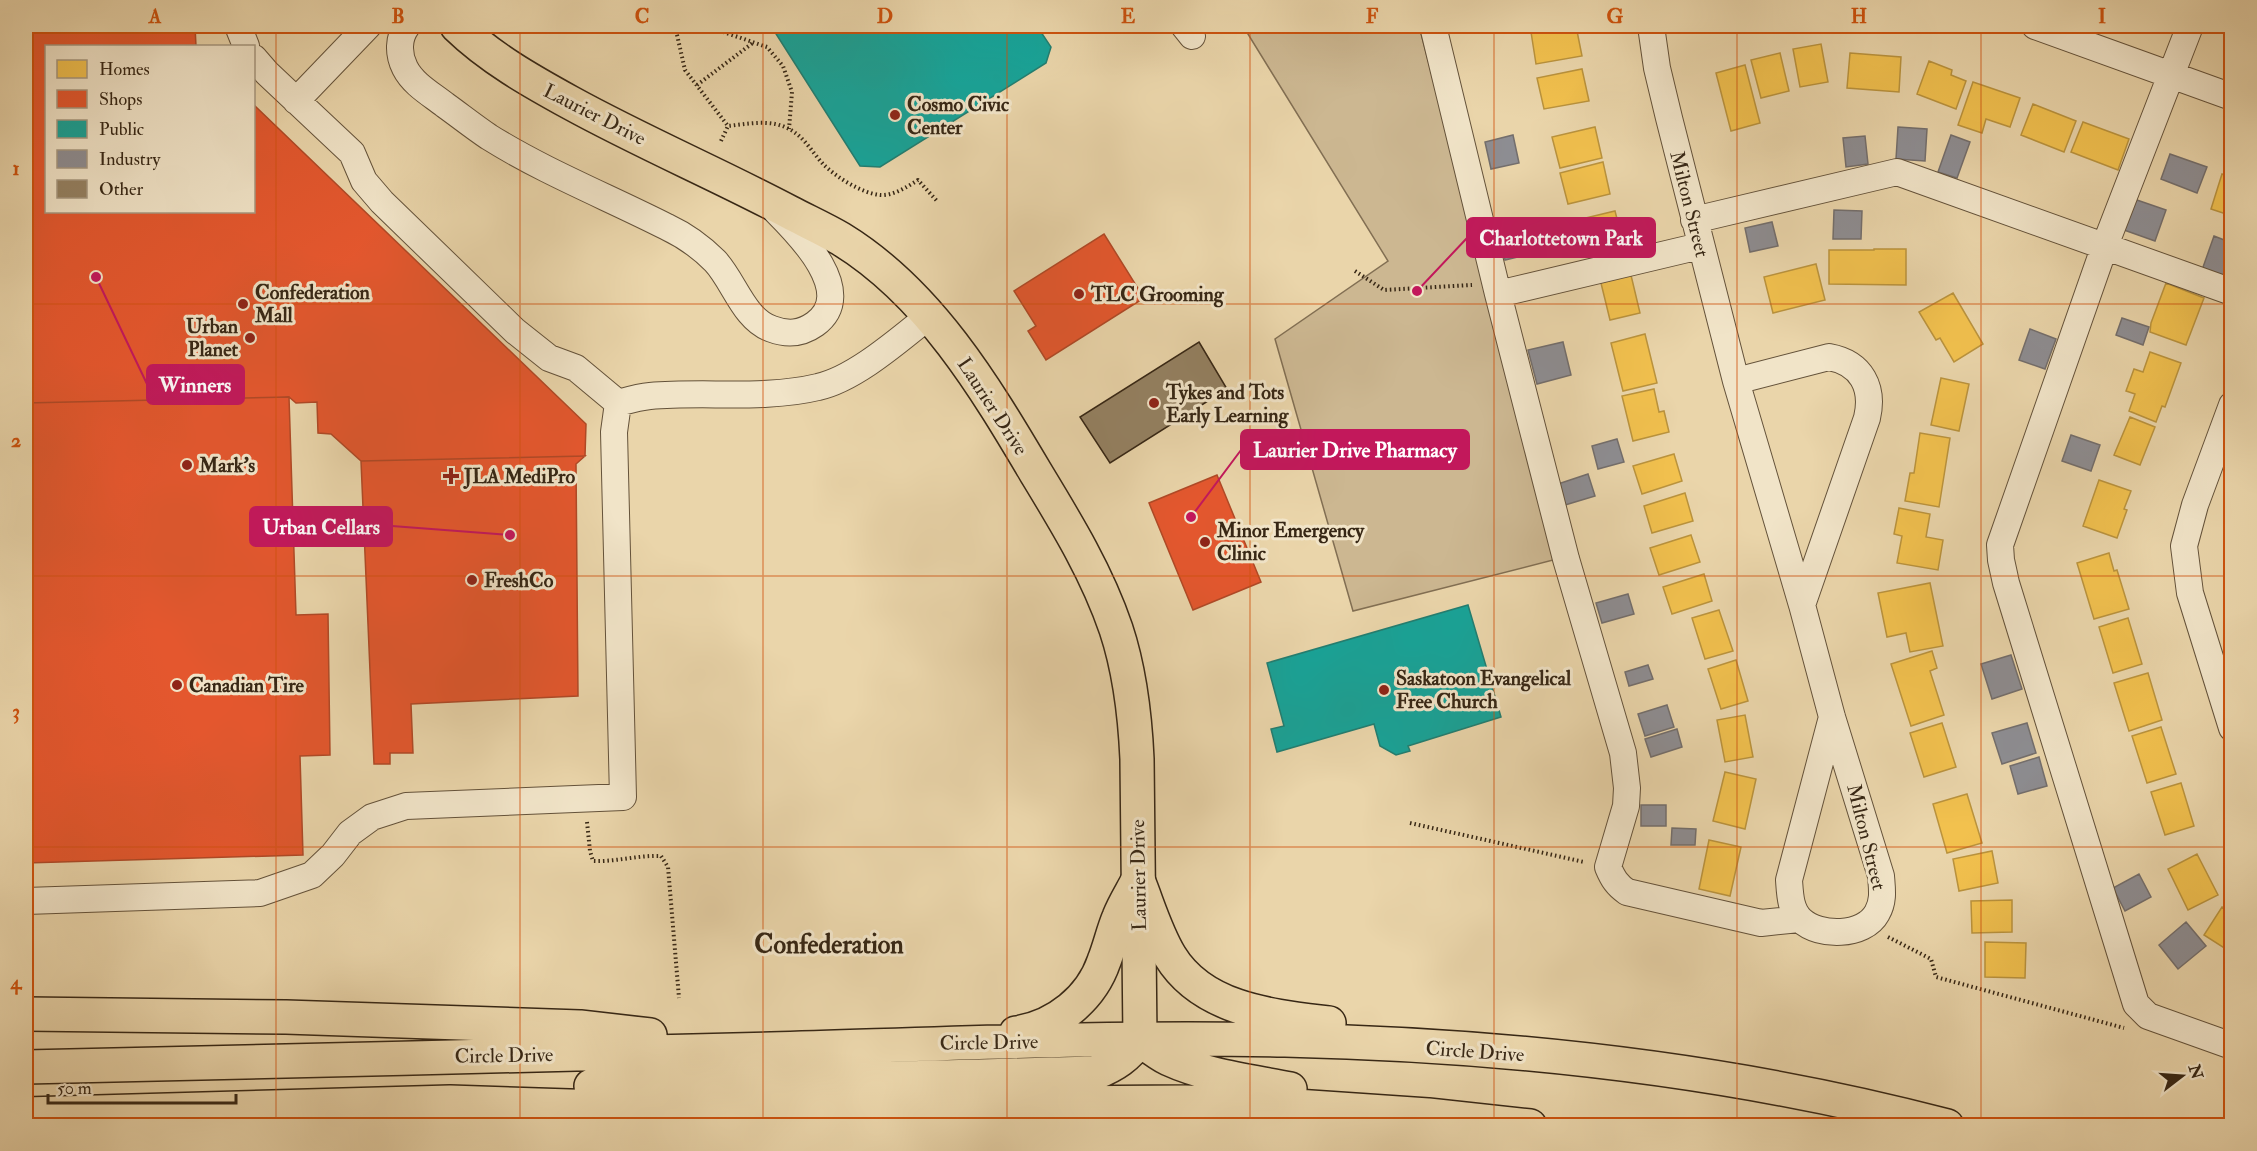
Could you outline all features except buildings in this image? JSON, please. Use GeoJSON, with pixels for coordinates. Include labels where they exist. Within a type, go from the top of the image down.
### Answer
{"type":"FeatureCollection","features":[{"type":"Feature","properties":{"kind":"main road","name":"Laurier Drive"},"geometry":{"type":"LineString","coordinates":[[457,26],[469,38],[532,81],[596,116],[841,239],[889,276],[929,316],[994,404],[1070,528],[1102,591],[1116,629],[1136,717],[1140,1040]]}},
{"type":"Feature","properties":{"kind":"main road"},"geometry":{"type":"LineString","coordinates":[[966,1042],[1022,1032],[1053,1021],[1076,1005],[1092,986],[1104,962],[1119,917],[1138,880]]}},
{"type":"Feature","properties":{"kind":"main road"},"geometry":{"type":"LineString","coordinates":[[1138,880],[1170,956],[1187,978],[1208,993],[1235,1005],[1262,1013],[1353,1026],[1487,1051]]}},
{"type":"Feature","properties":{"kind":"main road"},"geometry":{"type":"LineString","coordinates":[[26,1014],[286,1017],[580,1027],[774,1048]]}},
{"type":"Feature","properties":{"kind":"main road"},"geometry":{"type":"LineString","coordinates":[[450,1102],[501,1089],[1095,1073],[1129,1055],[1140,1040],[1167,1058],[1227,1077],[1428,1115]]}},
{"type":"Feature","properties":{"kind":"main road","name":"Circle Drive"},"geometry":{"type":"LineString","coordinates":[[26,1067],[966,1042],[1287,1040],[1538,1055],[1752,1083],[1892,1111],[1947,1125]]}},
{"type":"Feature","properties":{"kind":"main road"},"geometry":{"type":"LineString","coordinates":[[26,1114],[450,1102],[783,1113]]}},
{"type":"Feature","properties":{"kind":"main road"},"geometry":{"type":"LineString","coordinates":[[653,1125],[890,1104],[1185,1102],[1296,1106],[1530,1125]]}},
{"type":"Feature","properties":{"kind":"street"},"geometry":{"type":"LineString","coordinates":[[238,26],[246,45]]}},
{"type":"Feature","properties":{"kind":"street"},"geometry":{"type":"LineString","coordinates":[[296,101],[368,26]]}},
{"type":"Feature","properties":{"kind":"street"},"geometry":{"type":"LineString","coordinates":[[407,26],[401,33],[399,50],[405,69],[417,84],[488,136],[528,159],[670,228],[694,243],[715,262],[754,317],[769,328],[786,333],[803,332],[818,322],[827,309],[831,293],[826,276],[808,247],[763,198]]}},
{"type":"Feature","properties":{"kind":"street"},"geometry":{"type":"LineString","coordinates":[[1433,26],[1566,559],[1623,753],[1627,788],[1626,806],[1608,867],[1616,884],[1627,892],[1761,923],[1800,919],[1816,930],[1833,932],[1866,925]]}},
{"type":"Feature","properties":{"kind":"street","name":"Milton Street"},"geometry":{"type":"LineString","coordinates":[[1651,26],[1660,78],[1700,246],[1736,381],[1802,605],[1832,717],[1881,876],[1883,897],[1877,915],[1866,925]]}},
{"type":"Feature","properties":{"kind":"street"},"geometry":{"type":"LineString","coordinates":[[2035,26],[2232,96]]}},
{"type":"Feature","properties":{"kind":"street"},"geometry":{"type":"LineString","coordinates":[[2190,26],[2104,248],[2000,545],[2001,560],[2136,1004],[2148,1016],[2232,1046]]}},
{"type":"Feature","properties":{"kind":"street"},"geometry":{"type":"LineString","coordinates":[[255,59],[352,153],[364,181],[382,202],[515,331],[549,358],[576,368],[618,403]]}},
{"type":"Feature","properties":{"kind":"street"},"geometry":{"type":"LineString","coordinates":[[1694,220],[1897,172],[2232,292]]}},
{"type":"Feature","properties":{"kind":"street"},"geometry":{"type":"LineString","coordinates":[[1497,289],[1700,246]]}},
{"type":"Feature","properties":{"kind":"street"},"geometry":{"type":"LineString","coordinates":[[618,403],[648,396],[776,392],[820,387],[851,373],[878,357],[929,316]]}},
{"type":"Feature","properties":{"kind":"street"},"geometry":{"type":"LineString","coordinates":[[1736,381],[1829,357],[1843,360],[1854,368],[1862,377],[1868,390],[1870,403],[1867,418],[1802,605]]}},
{"type":"Feature","properties":{"kind":"street"},"geometry":{"type":"LineString","coordinates":[[26,901],[260,892],[312,875],[333,855],[350,833],[372,817],[406,806],[623,797],[614,432],[618,403]]}},
{"type":"Feature","properties":{"kind":"street"},"geometry":{"type":"LineString","coordinates":[[2232,405],[2194,505],[2184,546],[2190,592],[2232,728]]}},
{"type":"Feature","properties":{"kind":"street","name":"Milton Street"},"geometry":{"type":"LineString","coordinates":[[1800,919],[1790,901],[1789,880],[1832,717]]}},
{"type":"Feature","properties":{"kind":"path"},"geometry":{"type":"LineString","coordinates":[[675,26],[685,70],[728,126]]}},
{"type":"Feature","properties":{"kind":"path"},"geometry":{"type":"LineString","coordinates":[[706,26],[767,47],[783,66],[792,92],[789,129]]}},
{"type":"Feature","properties":{"kind":"path"},"geometry":{"type":"LineString","coordinates":[[697,85],[754,42]]}},
{"type":"Feature","properties":{"kind":"path"},"geometry":{"type":"LineString","coordinates":[[728,126],[772,123],[789,129],[809,146],[824,165],[848,184],[880,195],[902,190],[918,180],[937,201]]}},
{"type":"Feature","properties":{"kind":"path"},"geometry":{"type":"LineString","coordinates":[[721,141],[728,126]]}},
{"type":"Feature","properties":{"kind":"path"},"geometry":{"type":"LineString","coordinates":[[1355,271],[1384,290],[1436,286],[1497,289]]}},
{"type":"Feature","properties":{"kind":"path"},"geometry":{"type":"LineString","coordinates":[[585,800],[590,850],[594,861],[644,855],[661,856],[668,867],[680,998]]}},
{"type":"Feature","properties":{"kind":"path"},"geometry":{"type":"LineString","coordinates":[[1410,823],[1608,867]]}},
{"type":"Feature","properties":{"kind":"path"},"geometry":{"type":"LineString","coordinates":[[1866,925],[1931,959],[1936,978],[2133,1031]]}},
{"type":"Feature","properties":{"kind":"shaded area"},"geometry":{"type":"Polygon","coordinates":[[[1243,26],[1419,26],[1497,320],[1557,559],[1353,611],[1275,339],[1388,261],[1243,26]]]}},
{"type":"Feature","properties":{"kind":"place","name":"Cosmo Civic Center"},"geometry":{"type":"Point","coordinates":[895,115]}},
{"type":"Feature","properties":{"kind":"place","name":"Winners"},"geometry":{"type":"Point","coordinates":[96,277]}},
{"type":"Feature","properties":{"kind":"place","name":"Charlottetown Park"},"geometry":{"type":"Point","coordinates":[1417,291]}},
{"type":"Feature","properties":{"kind":"place","name":"TLC Grooming"},"geometry":{"type":"Point","coordinates":[1079,294]}},
{"type":"Feature","properties":{"kind":"place","name":"Confederation Mall"},"geometry":{"type":"Point","coordinates":[243,304]}},
{"type":"Feature","properties":{"kind":"place","name":"Urban Planet"},"geometry":{"type":"Point","coordinates":[250,338]}},
{"type":"Feature","properties":{"kind":"place","name":"Tykes and Tots Early Learning"},"geometry":{"type":"Point","coordinates":[1154,403]}},
{"type":"Feature","properties":{"kind":"place","name":"Mark's"},"geometry":{"type":"Point","coordinates":[187,465]}},
{"type":"Feature","properties":{"kind":"place","name":"JLA MediPro"},"geometry":{"type":"Point","coordinates":[451,476]}},
{"type":"Feature","properties":{"kind":"place","name":"Laurier Drive Pharmacy"},"geometry":{"type":"Point","coordinates":[1191,517]}},
{"type":"Feature","properties":{"kind":"place","name":"Urban Cellars"},"geometry":{"type":"Point","coordinates":[510,535]}},
{"type":"Feature","properties":{"kind":"place","name":"Minor Emergency Clinic"},"geometry":{"type":"Point","coordinates":[1205,542]}},
{"type":"Feature","properties":{"kind":"place","name":"FreshCo"},"geometry":{"type":"Point","coordinates":[472,580]}},
{"type":"Feature","properties":{"kind":"place","name":"Canadian Tire"},"geometry":{"type":"Point","coordinates":[177,685]}},
{"type":"Feature","properties":{"kind":"place","name":"Saskatoon Evangelical Free Church"},"geometry":{"type":"Point","coordinates":[1384,690]}},
{"type":"Feature","properties":{"kind":"district","name":"Confederation"},"geometry":{"type":"Point","coordinates":[829,944]}}]}
